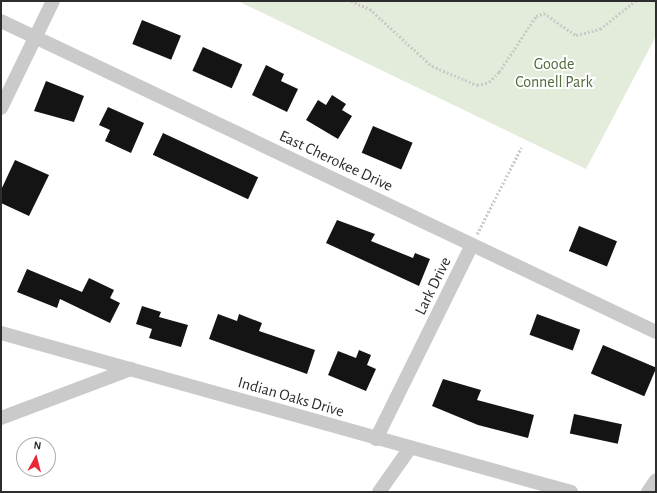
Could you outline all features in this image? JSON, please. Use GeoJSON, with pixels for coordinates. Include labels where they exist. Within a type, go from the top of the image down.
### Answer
{"type":"FeatureCollection","features":[{"type":"Feature","properties":{"kind":"street"},"geometry":{"type":"LineString","coordinates":[[1,108],[53,1]]}},
{"type":"Feature","properties":{"kind":"street","name":"East Cherokee Drive"},"geometry":{"type":"LineString","coordinates":[[1,21],[656,332]]}},
{"type":"Feature","properties":{"kind":"street","name":"Lark Drive"},"geometry":{"type":"LineString","coordinates":[[376,439],[472,245]]}},
{"type":"Feature","properties":{"kind":"street","name":"Indian Oaks Drive"},"geometry":{"type":"LineString","coordinates":[[1,333],[376,439],[571,492]]}},
{"type":"Feature","properties":{"kind":"street"},"geometry":{"type":"LineString","coordinates":[[1,418],[131,369]]}},
{"type":"Feature","properties":{"kind":"street"},"geometry":{"type":"LineString","coordinates":[[379,492],[410,448]]}},
{"type":"Feature","properties":{"kind":"street"},"geometry":{"type":"LineString","coordinates":[[648,492],[656,480]]}},
{"type":"Feature","properties":{"kind":"path"},"geometry":{"type":"LineString","coordinates":[[351,1],[370,9],[432,66],[477,85],[489,82],[499,72],[536,16],[544,13],[576,35],[600,29],[635,1]]}},
{"type":"Feature","properties":{"kind":"path"},"geometry":{"type":"LineString","coordinates":[[472,245],[521,148]]}},
{"type":"Feature","properties":{"kind":"green space","name":"Goode Connell Park"},"geometry":{"type":"Polygon","coordinates":[[[238,1],[656,1],[656,36],[586,169],[238,1]]]}},
{"type":"Feature","properties":{"kind":"building"},"geometry":{"type":"Polygon","coordinates":[[[142,20],[181,36],[171,60],[132,44],[142,20]]]}},
{"type":"Feature","properties":{"kind":"building"},"geometry":{"type":"Polygon","coordinates":[[[203,47],[242,64],[232,88],[192,71],[203,47]]]}},
{"type":"Feature","properties":{"kind":"building"},"geometry":{"type":"Polygon","coordinates":[[[266,65],[284,74],[281,81],[298,89],[287,112],[252,95],[266,65]]]}},
{"type":"Feature","properties":{"kind":"building"},"geometry":{"type":"Polygon","coordinates":[[[46,81],[84,96],[74,122],[34,111],[46,81]]]}},
{"type":"Feature","properties":{"kind":"building"},"geometry":{"type":"Polygon","coordinates":[[[332,95],[346,104],[342,110],[352,116],[338,139],[306,120],[318,100],[326,105],[332,95]]]}},
{"type":"Feature","properties":{"kind":"building"},"geometry":{"type":"Polygon","coordinates":[[[108,107],[144,123],[131,153],[105,141],[110,130],[99,125],[108,107]]]}},
{"type":"Feature","properties":{"kind":"building"},"geometry":{"type":"Polygon","coordinates":[[[373,126],[413,143],[401,169],[362,153],[373,126]]]}},
{"type":"Feature","properties":{"kind":"building"},"geometry":{"type":"Polygon","coordinates":[[[163,133],[258,177],[248,199],[153,155],[163,133]]]}},
{"type":"Feature","properties":{"kind":"building"},"geometry":{"type":"Polygon","coordinates":[[[15,160],[49,175],[29,216],[1,203],[1,190],[15,160]]]}},
{"type":"Feature","properties":{"kind":"building"},"geometry":{"type":"Polygon","coordinates":[[[337,220],[375,234],[371,241],[413,258],[415,253],[430,259],[419,286],[326,243],[337,220]]]}},
{"type":"Feature","properties":{"kind":"building"},"geometry":{"type":"Polygon","coordinates":[[[579,226],[617,241],[607,266],[569,251],[579,226]]]}},
{"type":"Feature","properties":{"kind":"building"},"geometry":{"type":"Polygon","coordinates":[[[27,269],[82,292],[89,278],[114,290],[110,298],[120,303],[110,323],[60,299],[57,308],[17,292],[27,269]]]}},
{"type":"Feature","properties":{"kind":"building"},"geometry":{"type":"Polygon","coordinates":[[[142,306],[161,312],[159,317],[188,325],[181,347],[149,338],[152,329],[136,324],[142,306]]]}},
{"type":"Feature","properties":{"kind":"building"},"geometry":{"type":"Polygon","coordinates":[[[218,314],[237,321],[239,314],[262,323],[259,331],[315,350],[307,374],[209,339],[218,314]]]}},
{"type":"Feature","properties":{"kind":"building"},"geometry":{"type":"Polygon","coordinates":[[[537,314],[580,330],[573,350],[529,335],[537,314]]]}},
{"type":"Feature","properties":{"kind":"building"},"geometry":{"type":"Polygon","coordinates":[[[603,345],[656,367],[644,396],[591,374],[603,345]]]}},
{"type":"Feature","properties":{"kind":"building"},"geometry":{"type":"Polygon","coordinates":[[[359,350],[371,355],[367,365],[376,369],[366,391],[328,375],[338,351],[356,358],[359,350]]]}},
{"type":"Feature","properties":{"kind":"building"},"geometry":{"type":"Polygon","coordinates":[[[443,379],[481,390],[477,400],[534,415],[528,438],[478,425],[432,406],[443,379]]]}},
{"type":"Feature","properties":{"kind":"building"},"geometry":{"type":"Polygon","coordinates":[[[574,414],[622,424],[618,444],[570,434],[574,414]]]}}]}
